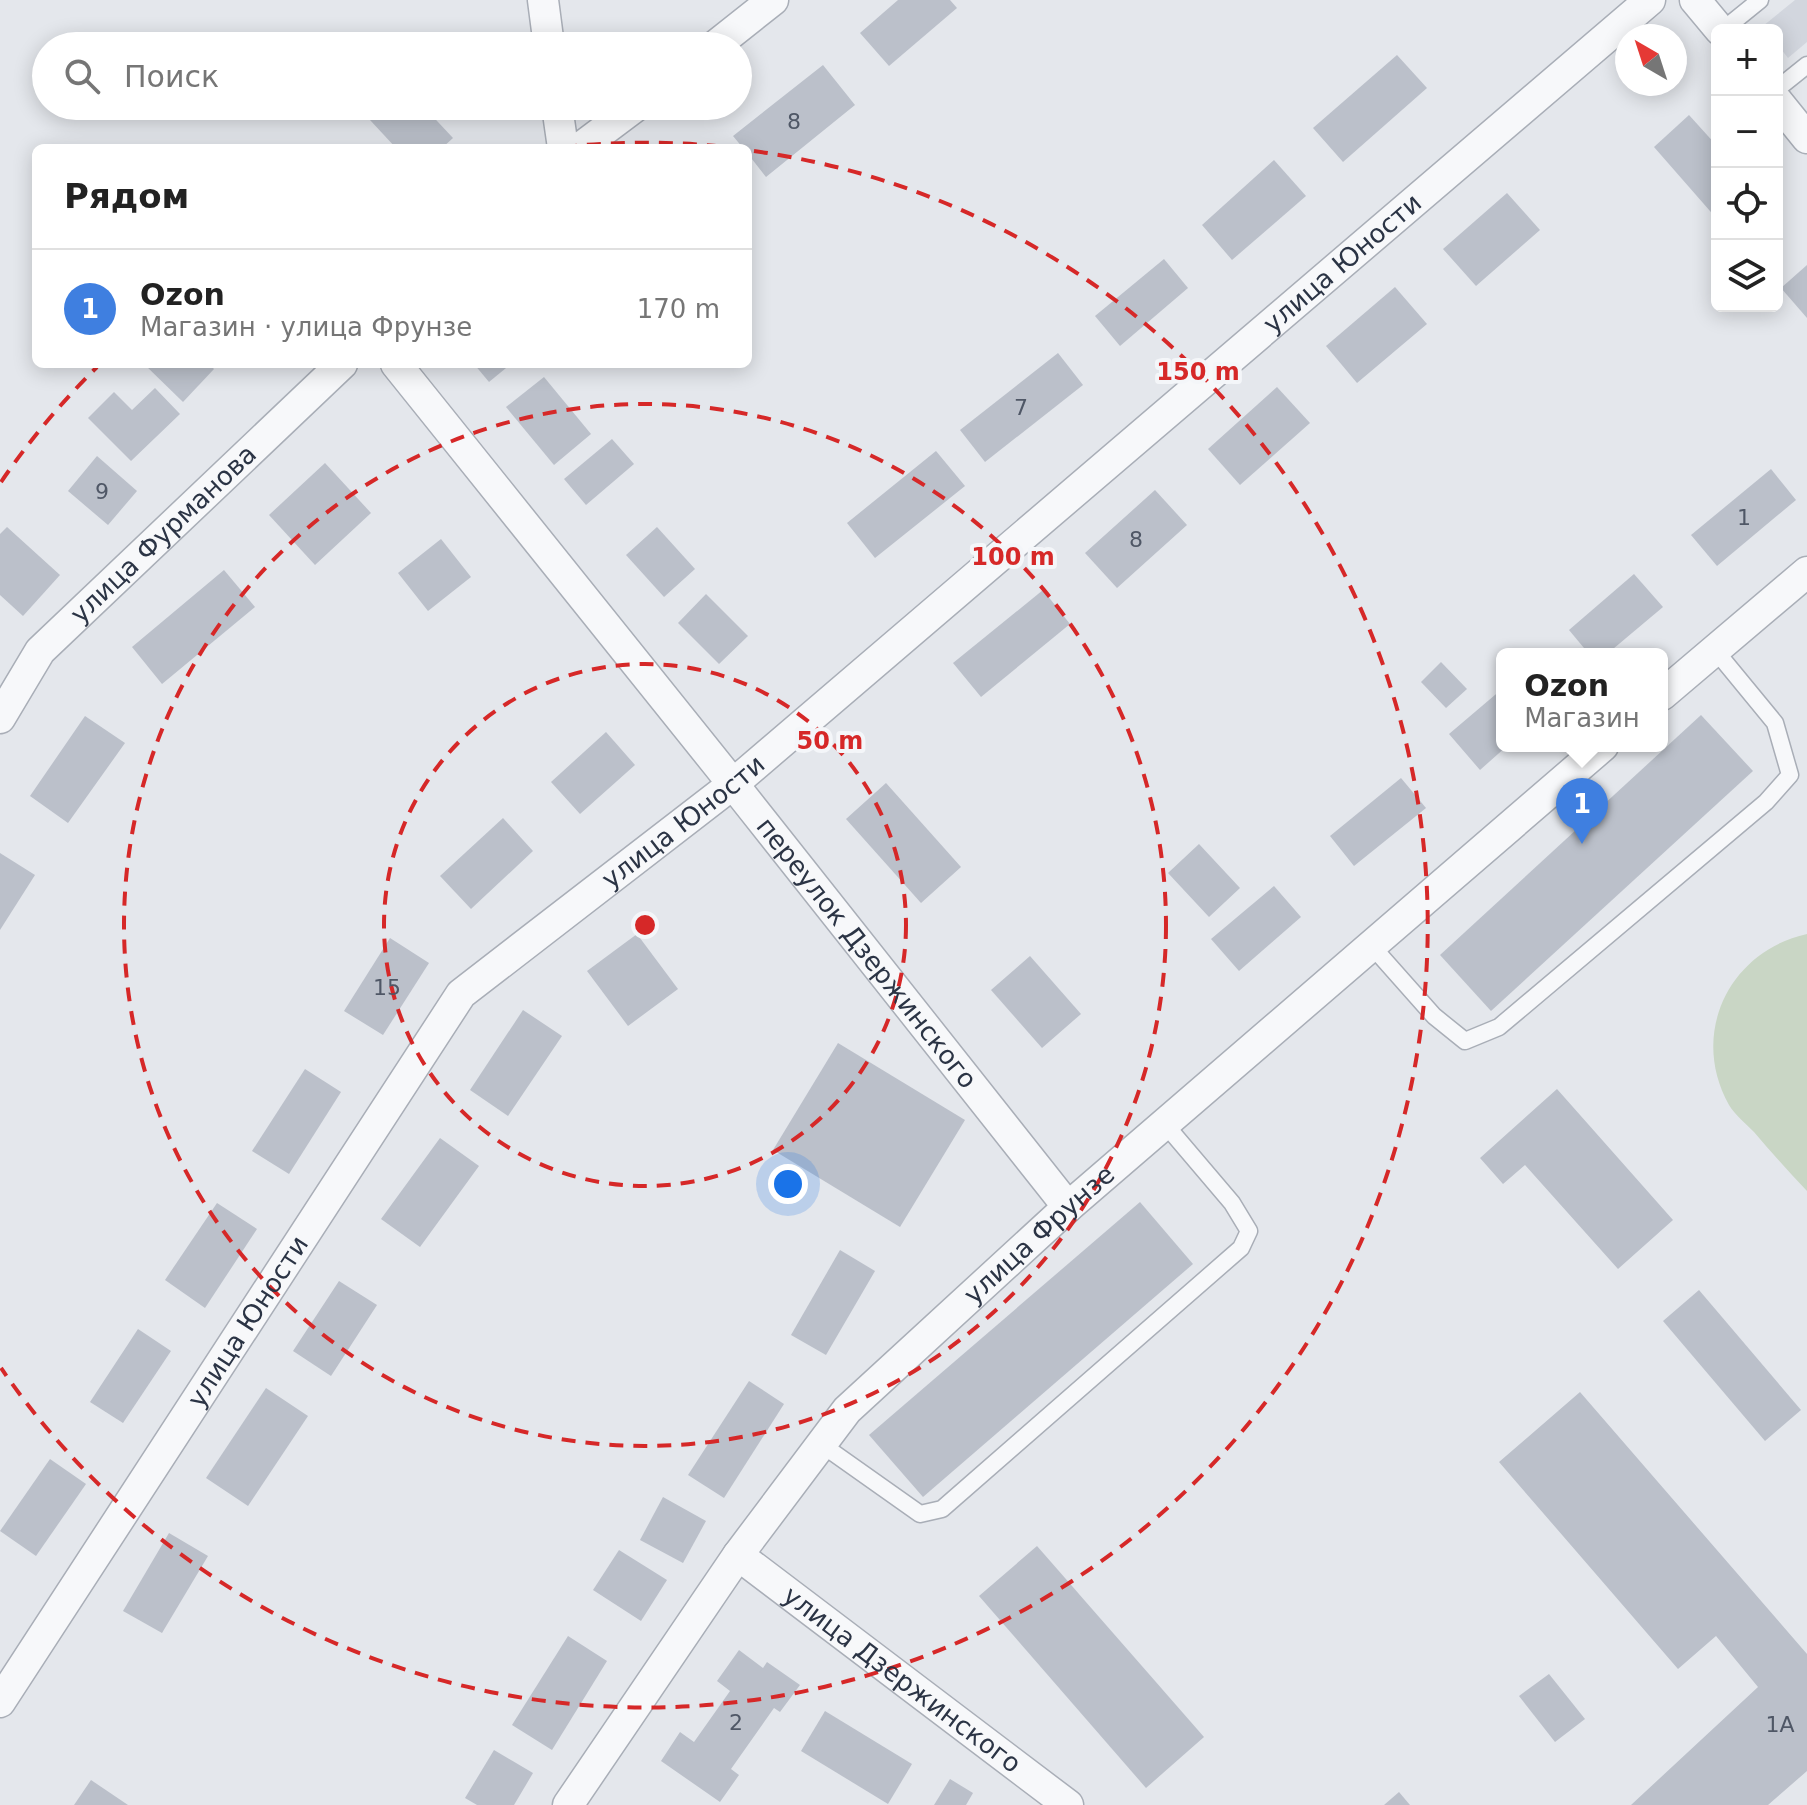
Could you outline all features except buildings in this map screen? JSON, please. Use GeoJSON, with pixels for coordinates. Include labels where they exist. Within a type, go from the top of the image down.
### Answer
{"type":"FeatureCollection","features":[{"type":"Feature","properties":{"kind":"street"},"geometry":{"type":"LineString","coordinates":[[543,0],[547,32]]}},
{"type":"Feature","properties":{"kind":"street"},"geometry":{"type":"LineString","coordinates":[[733,32],[773,0]]}},
{"type":"Feature","properties":{"kind":"street","name":"улица Юности"},"geometry":{"type":"LineString","coordinates":[[0,1702],[461,994],[733,784],[1650,0]]}},
{"type":"Feature","properties":{"kind":"street"},"geometry":{"type":"LineString","coordinates":[[1695,0],[1716,24]]}},
{"type":"Feature","properties":{"kind":"street"},"geometry":{"type":"LineString","coordinates":[[1783,108],[1807,138]]}},
{"type":"Feature","properties":{"kind":"street"},"geometry":{"type":"LineString","coordinates":[[559,120],[562,144]]}},
{"type":"Feature","properties":{"kind":"street"},"geometry":{"type":"LineString","coordinates":[[585,144],[617,120]]}},
{"type":"Feature","properties":{"kind":"street","name":"улица Фурманова"},"geometry":{"type":"LineString","coordinates":[[0,718],[40,651],[338,368]]}},
{"type":"Feature","properties":{"kind":"street","name":"переулок Дзержинского"},"geometry":{"type":"LineString","coordinates":[[399,368],[1068,1207]]}},
{"type":"Feature","properties":{"kind":"street"},"geometry":{"type":"LineString","coordinates":[[1668,690],[1807,572]]}},
{"type":"Feature","properties":{"kind":"street","name":"улица Фрунзе"},"geometry":{"type":"LineString","coordinates":[[568,1805],[738,1555],[847,1410],[1068,1207],[1596,752]]}},
{"type":"Feature","properties":{"kind":"street","name":"улица Дзержинского"},"geometry":{"type":"LineString","coordinates":[[738,1555],[1068,1805]]}},
{"type":"Feature","properties":{"kind":"lane"},"geometry":{"type":"LineString","coordinates":[[1729,24],[1760,0]]}},
{"type":"Feature","properties":{"kind":"lane"},"geometry":{"type":"LineString","coordinates":[[1783,84],[1807,65]]}},
{"type":"Feature","properties":{"kind":"lane"},"geometry":{"type":"LineString","coordinates":[[1371,945],[1434,1016],[1465,1041],[1499,1027],[1766,802],[1790,775],[1775,723],[1715,650]]}},
{"type":"Feature","properties":{"kind":"lane"},"geometry":{"type":"LineString","coordinates":[[821,1444],[920,1514],[942,1509],[1241,1248],[1249,1231],[1232,1203],[1164,1123]]}},
{"type":"Feature","properties":{"kind":"shaded area"},"geometry":{"type":"Polygon","coordinates":[[[1795,0],[1807,0],[1807,42],[1788,58],[1783,52],[1783,24],[1765,24],[1795,0]]]}},
{"type":"Feature","properties":{"kind":"green space"},"geometry":{"type":"Polygon","coordinates":[[[1807,934],[1807,1191],[1731,1109],[1718,1078],[1713,1051],[1716,1024],[1724,999],[1737,977],[1756,958],[1780,943],[1807,934]]]}},
{"type":"Feature","properties":{"kind":"place","name":"Ozon"},"geometry":{"type":"Point","coordinates":[1582,844]}}]}
